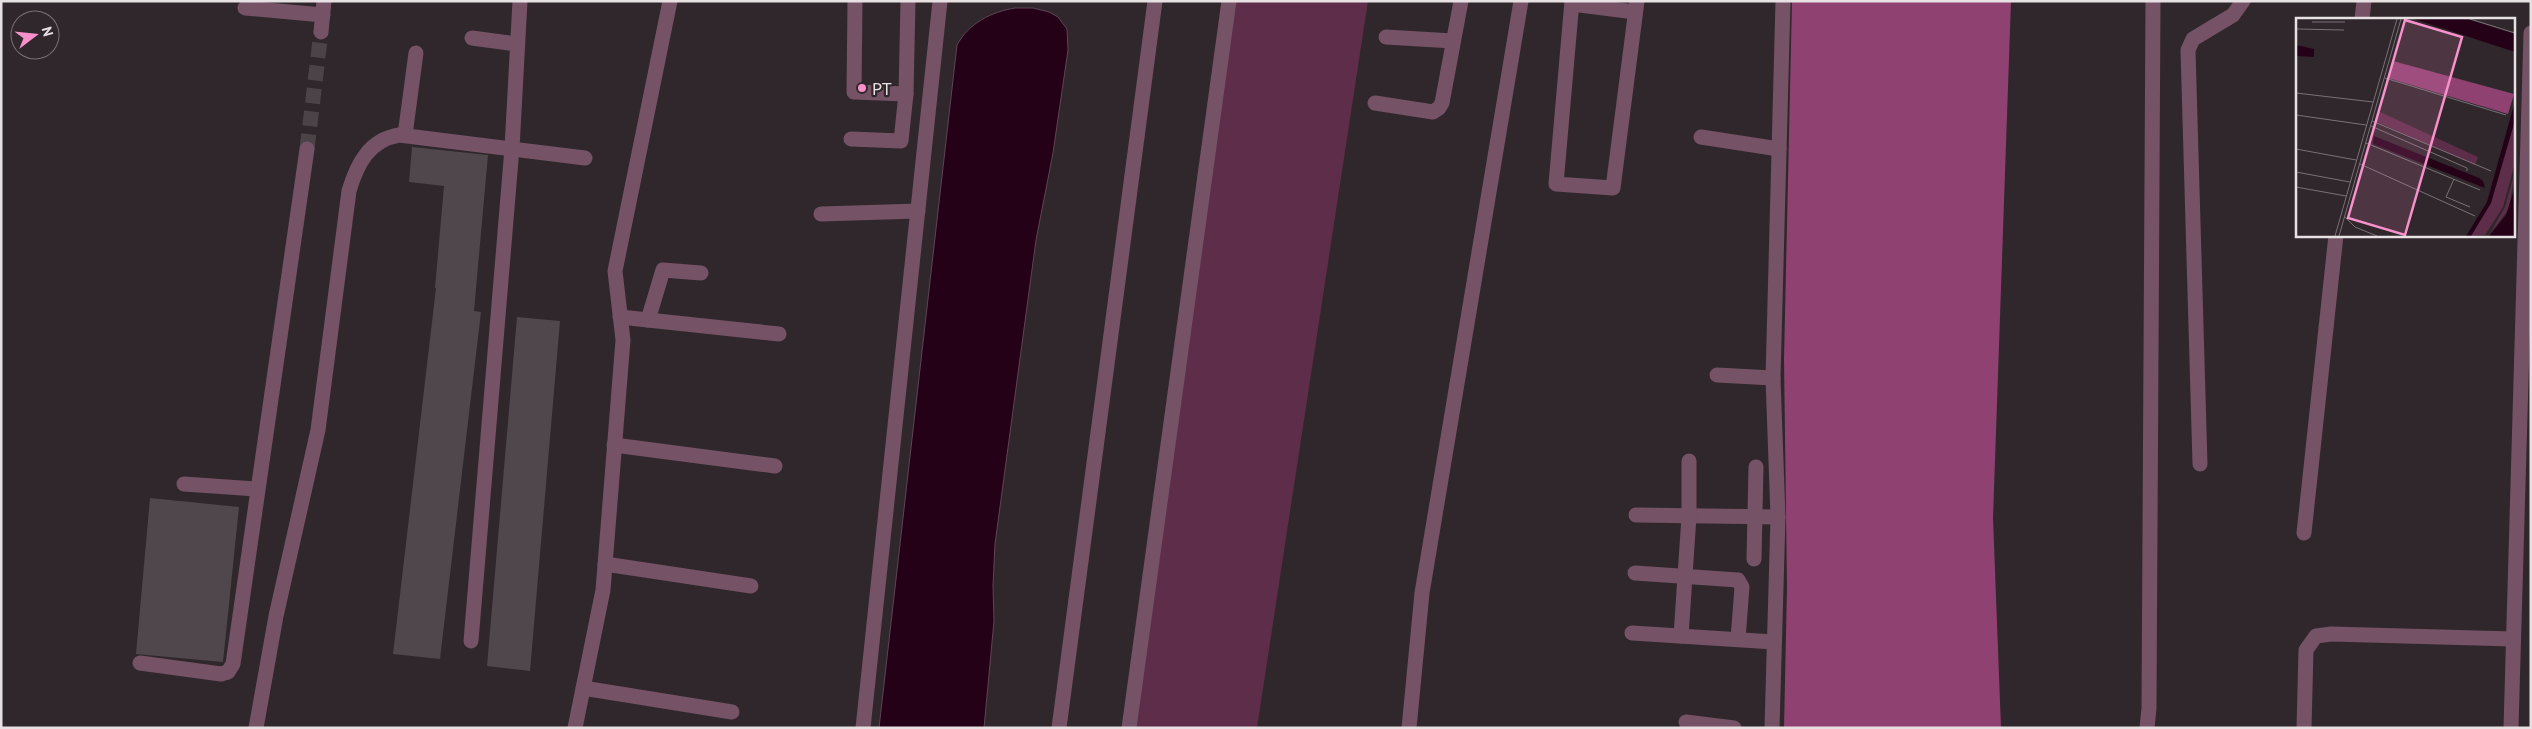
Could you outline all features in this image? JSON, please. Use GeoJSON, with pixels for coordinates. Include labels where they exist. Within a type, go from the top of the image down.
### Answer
{"type":"FeatureCollection","features":[{"type":"Feature","properties":{"kind":"street"},"geometry":{"type":"LineString","coordinates":[[471,641],[512,148],[520,1]]}},
{"type":"Feature","properties":{"kind":"street"},"geometry":{"type":"LineString","coordinates":[[575,728],[602,590],[605,564],[623,340],[614,271],[670,1]]}},
{"type":"Feature","properties":{"kind":"street"},"geometry":{"type":"LineString","coordinates":[[855,1],[854,92],[906,94]]}},
{"type":"Feature","properties":{"kind":"street"},"geometry":{"type":"LineString","coordinates":[[851,139],[901,141],[906,94],[908,1]]}},
{"type":"Feature","properties":{"kind":"street"},"geometry":{"type":"LineString","coordinates":[[863,728],[940,1]]}},
{"type":"Feature","properties":{"kind":"street"},"geometry":{"type":"LineString","coordinates":[[1060,728],[1156,1]]}},
{"type":"Feature","properties":{"kind":"street"},"geometry":{"type":"LineString","coordinates":[[1129,728],[1229,1]]}},
{"type":"Feature","properties":{"kind":"street"},"geometry":{"type":"LineString","coordinates":[[1374,102],[1432,112],[1439,108],[1442,103],[1461,1]]}},
{"type":"Feature","properties":{"kind":"street"},"geometry":{"type":"LineString","coordinates":[[1409,728],[1422,593],[1521,1]]}},
{"type":"Feature","properties":{"kind":"street"},"geometry":{"type":"LineString","coordinates":[[1772,728],[1778,517],[1773,378],[1783,1]]}},
{"type":"Feature","properties":{"kind":"street"},"geometry":{"type":"LineString","coordinates":[[2147,728],[2149,708],[2153,1]]}},
{"type":"Feature","properties":{"kind":"street"},"geometry":{"type":"LineString","coordinates":[[2200,464],[2188,50],[2192,39],[2233,15],[2243,1]]}},
{"type":"Feature","properties":{"kind":"street"},"geometry":{"type":"LineString","coordinates":[[2362,18],[2364,1]]}},
{"type":"Feature","properties":{"kind":"street"},"geometry":{"type":"LineString","coordinates":[[1572,3],[1636,7],[1613,188],[1556,184],[1572,3]]}},
{"type":"Feature","properties":{"kind":"street"},"geometry":{"type":"LineString","coordinates":[[245,8],[324,8],[321,32]]}},
{"type":"Feature","properties":{"kind":"street"},"geometry":{"type":"LineString","coordinates":[[2511,728],[2531,33]]}},
{"type":"Feature","properties":{"kind":"street"},"geometry":{"type":"LineString","coordinates":[[1386,37],[1453,41]]}},
{"type":"Feature","properties":{"kind":"street"},"geometry":{"type":"LineString","coordinates":[[472,38],[517,44]]}},
{"type":"Feature","properties":{"kind":"street"},"geometry":{"type":"LineString","coordinates":[[405,135],[416,53]]}},
{"type":"Feature","properties":{"kind":"street"},"geometry":{"type":"LineString","coordinates":[[256,728],[276,616],[318,430],[349,191],[356,168],[368,150],[383,139],[405,135],[585,158]]}},
{"type":"Feature","properties":{"kind":"street"},"geometry":{"type":"LineString","coordinates":[[1701,137],[1779,149]]}},
{"type":"Feature","properties":{"kind":"street"},"geometry":{"type":"LineString","coordinates":[[140,663],[221,674],[228,672],[233,664],[307,149]]}},
{"type":"Feature","properties":{"kind":"street"},"geometry":{"type":"LineString","coordinates":[[821,214],[918,211]]}},
{"type":"Feature","properties":{"kind":"street"},"geometry":{"type":"LineString","coordinates":[[2304,533],[2336,236]]}},
{"type":"Feature","properties":{"kind":"street"},"geometry":{"type":"LineString","coordinates":[[648,320],[663,270],[701,273]]}},
{"type":"Feature","properties":{"kind":"street"},"geometry":{"type":"LineString","coordinates":[[620,317],[779,334]]}},
{"type":"Feature","properties":{"kind":"street"},"geometry":{"type":"LineString","coordinates":[[1717,375],[1773,378]]}},
{"type":"Feature","properties":{"kind":"street"},"geometry":{"type":"LineString","coordinates":[[614,445],[776,466]]}},
{"type":"Feature","properties":{"kind":"street"},"geometry":{"type":"LineString","coordinates":[[1681,636],[1689,516],[1689,461]]}},
{"type":"Feature","properties":{"kind":"street"},"geometry":{"type":"LineString","coordinates":[[1754,560],[1756,467]]}},
{"type":"Feature","properties":{"kind":"street"},"geometry":{"type":"LineString","coordinates":[[184,484],[257,489]]}},
{"type":"Feature","properties":{"kind":"street"},"geometry":{"type":"LineString","coordinates":[[1636,515],[1778,517]]}},
{"type":"Feature","properties":{"kind":"street"},"geometry":{"type":"LineString","coordinates":[[605,564],[751,586]]}},
{"type":"Feature","properties":{"kind":"street"},"geometry":{"type":"LineString","coordinates":[[1636,573],[1738,580],[1741,582],[1738,639]]}},
{"type":"Feature","properties":{"kind":"street"},"geometry":{"type":"LineString","coordinates":[[1632,633],[1774,642]]}},
{"type":"Feature","properties":{"kind":"street"},"geometry":{"type":"LineString","coordinates":[[2304,728],[2306,650],[2316,636],[2331,634],[2513,639]]}},
{"type":"Feature","properties":{"kind":"street"},"geometry":{"type":"LineString","coordinates":[[583,688],[732,712]]}},
{"type":"Feature","properties":{"kind":"street"},"geometry":{"type":"LineString","coordinates":[[1686,722],[1734,728]]}},
{"type":"Feature","properties":{"kind":"shaded area"},"geometry":{"type":"Polygon","coordinates":[[[1235,1],[1368,1],[1257,728],[1136,728],[1235,1]]]}},
{"type":"Feature","properties":{"kind":"shaded area"},"geometry":{"type":"Polygon","coordinates":[[[1792,1],[2011,1],[1993,518],[2001,728],[1784,728],[1787,587],[1784,359],[1792,1]]]}},
{"type":"Feature","properties":{"kind":"shaded area"},"geometry":{"type":"Polygon","coordinates":[[[1015,8],[1033,8],[1049,12],[1058,17],[1067,29],[1068,50],[1053,153],[1036,240],[995,544],[994,621],[984,728],[879,728],[957,45],[974,25],[998,12],[1015,8]]]}},
{"type":"Feature","properties":{"kind":"building"},"geometry":{"type":"Polygon","coordinates":[[[412,147],[488,155],[474,311],[481,312],[440,659],[393,654],[436,288],[444,186],[409,182],[412,147]]]}},
{"type":"Feature","properties":{"kind":"building"},"geometry":{"type":"Polygon","coordinates":[[[517,317],[560,321],[530,671],[487,666],[517,317]]]}},
{"type":"Feature","properties":{"kind":"building"},"geometry":{"type":"Polygon","coordinates":[[[150,498],[239,507],[223,662],[136,654],[150,498]]]}},
{"type":"Feature","properties":{"kind":"tunnel"},"geometry":{"type":"LineString","coordinates":[[307,149],[321,32]]}},
{"type":"Feature","properties":{"kind":"place","name":"PT"},"geometry":{"type":"Point","coordinates":[862,88]}}]}
